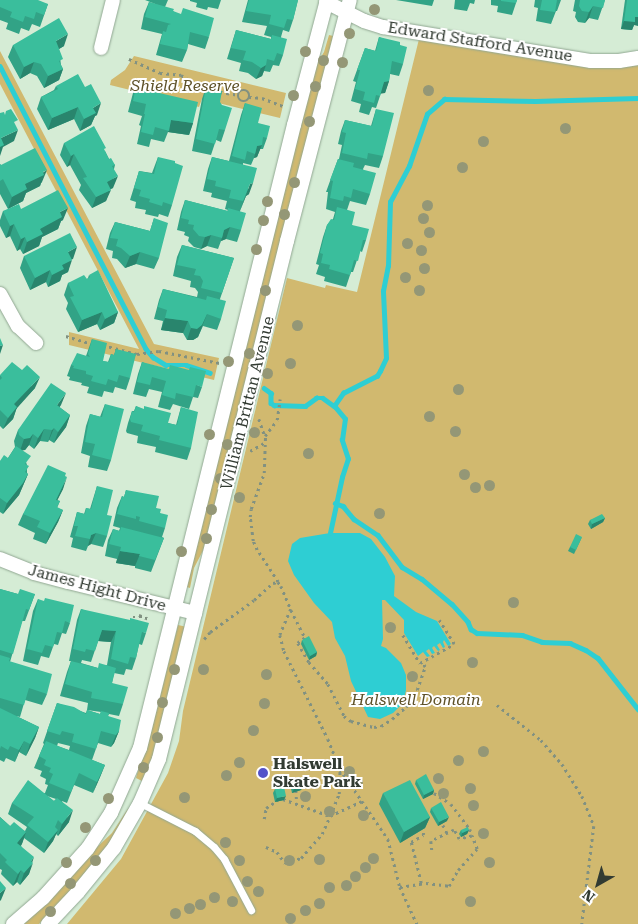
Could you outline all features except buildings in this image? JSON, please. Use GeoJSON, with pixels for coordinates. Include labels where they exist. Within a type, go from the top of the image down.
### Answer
{"type":"FeatureCollection","features":[{"type":"Feature","properties":{"kind":"street"},"geometry":{"type":"LineString","coordinates":[[101,48],[113,0]]}},
{"type":"Feature","properties":{"kind":"street","name":"Edward Stafford Avenue"},"geometry":{"type":"LineString","coordinates":[[326,1],[348,6],[383,27],[582,60],[606,62],[638,58]]}},
{"type":"Feature","properties":{"kind":"street","name":"William Brittan Avenue"},"geometry":{"type":"LineString","coordinates":[[13,924],[43,898],[88,848],[132,771],[146,727],[176,609],[326,1]]}},
{"type":"Feature","properties":{"kind":"street","name":"William Brittan Avenue"},"geometry":{"type":"LineString","coordinates":[[48,924],[98,870],[118,842],[140,803],[159,759],[348,6]]}},
{"type":"Feature","properties":{"kind":"street"},"geometry":{"type":"LineString","coordinates":[[0,294],[18,326],[36,343]]}},
{"type":"Feature","properties":{"kind":"street","name":"James Hight Drive"},"geometry":{"type":"LineString","coordinates":[[0,559],[43,575],[195,614]]}},
{"type":"Feature","properties":{"kind":"street"},"geometry":{"type":"LineString","coordinates":[[120,795],[140,803]]}},
{"type":"Feature","properties":{"kind":"lane"},"geometry":{"type":"LineString","coordinates":[[140,803],[189,828],[214,847],[224,859],[251,910]]}},
{"type":"Feature","properties":{"kind":"path"},"geometry":{"type":"LineString","coordinates":[[129,59],[160,73],[180,75],[202,90],[210,92]]}},
{"type":"Feature","properties":{"kind":"path"},"geometry":{"type":"LineString","coordinates":[[219,92],[238,95],[244,90],[249,97]]}},
{"type":"Feature","properties":{"kind":"path"},"geometry":{"type":"LineString","coordinates":[[238,95],[239,100],[242,102],[249,97],[262,98],[285,107]]}},
{"type":"Feature","properties":{"kind":"path"},"geometry":{"type":"LineString","coordinates":[[66,336],[143,354],[152,352],[190,356],[222,363]]}},
{"type":"Feature","properties":{"kind":"path"},"geometry":{"type":"LineString","coordinates":[[280,399],[279,413],[265,436],[264,472],[250,517],[253,541],[285,592],[305,638],[298,643],[309,662],[328,684],[344,716],[351,721],[374,727],[381,726],[406,707],[417,690],[425,667],[422,662],[420,663],[403,635]]}},
{"type":"Feature","properties":{"kind":"path"},"geometry":{"type":"LineString","coordinates":[[204,639],[218,626],[254,600],[273,582],[278,582]]}},
{"type":"Feature","properties":{"kind":"path"},"geometry":{"type":"LineString","coordinates":[[291,609],[282,629],[281,641],[340,768],[376,820],[392,849],[400,887],[417,924]]}},
{"type":"Feature","properties":{"kind":"path"},"geometry":{"type":"LineString","coordinates":[[133,617],[143,617]]}},
{"type":"Feature","properties":{"kind":"path"},"geometry":{"type":"LineString","coordinates":[[149,618],[153,625]]}},
{"type":"Feature","properties":{"kind":"path"},"geometry":{"type":"LineString","coordinates":[[422,662],[454,644],[439,620]]}},
{"type":"Feature","properties":{"kind":"path"},"geometry":{"type":"LineString","coordinates":[[497,705],[542,740],[562,764],[582,796],[594,826],[582,924]]}},
{"type":"Feature","properties":{"kind":"path"},"geometry":{"type":"LineString","coordinates":[[327,765],[337,762]]}},
{"type":"Feature","properties":{"kind":"path"},"geometry":{"type":"LineString","coordinates":[[266,847],[277,852],[285,863],[300,858],[322,834],[340,794],[340,768]]}},
{"type":"Feature","properties":{"kind":"path"},"geometry":{"type":"LineString","coordinates":[[295,788],[297,803]]}},
{"type":"Feature","properties":{"kind":"path"},"geometry":{"type":"LineString","coordinates":[[400,887],[421,883],[449,886],[458,870],[477,848],[470,829],[451,804],[434,794]]}},
{"type":"Feature","properties":{"kind":"path"},"geometry":{"type":"LineString","coordinates":[[264,819],[266,808],[272,802],[284,799],[330,816],[362,801]]}},
{"type":"Feature","properties":{"kind":"path"},"geometry":{"type":"LineString","coordinates":[[371,824],[376,820]]}},
{"type":"Feature","properties":{"kind":"path"},"geometry":{"type":"LineString","coordinates":[[443,825],[447,833]]}},
{"type":"Feature","properties":{"kind":"path"},"geometry":{"type":"LineString","coordinates":[[421,883],[411,842],[423,835],[424,829]]}},
{"type":"Feature","properties":{"kind":"path"},"geometry":{"type":"LineString","coordinates":[[432,850],[431,841],[454,830],[459,839],[472,836]]}},
{"type":"Feature","properties":{"kind":"green space"},"geometry":{"type":"Polygon","coordinates":[[[329,35],[333,36],[208,541],[194,568],[190,588],[187,587],[315,67],[324,52],[329,35]]]}},
{"type":"Feature","properties":{"kind":"green space","name":"Halswell Domain"},"geometry":{"type":"Polygon","coordinates":[[[419,39],[638,64],[638,924],[67,924],[121,859],[168,773],[179,741],[183,711],[287,278],[325,288],[326,285],[357,292],[419,39]]]}},
{"type":"Feature","properties":{"kind":"green space"},"geometry":{"type":"Polygon","coordinates":[[[0,51],[154,344],[219,358],[214,380],[69,345],[69,332],[139,349],[0,84],[0,51]]]}},
{"type":"Feature","properties":{"kind":"green space","name":"Shield Reserve"},"geometry":{"type":"Polygon","coordinates":[[[134,56],[286,93],[280,118],[202,99],[199,107],[110,85],[111,80],[125,70],[134,56]]]}},
{"type":"Feature","properties":{"kind":"green space"},"geometry":{"type":"Polygon","coordinates":[[[178,625],[187,627],[154,756],[144,782],[136,778],[150,736],[178,625]]]}},
{"type":"Feature","properties":{"kind":"green space"},"geometry":{"type":"Polygon","coordinates":[[[129,807],[114,838],[58,905],[39,924],[24,924],[48,902],[95,849],[112,833],[129,807]]]}},
{"type":"Feature","properties":{"kind":"water"},"geometry":{"type":"Polygon","coordinates":[[[330,533],[360,533],[371,539],[385,557],[395,576],[394,596],[416,612],[437,621],[451,644],[448,646],[444,640],[445,647],[443,648],[440,643],[437,645],[440,650],[438,651],[434,646],[432,648],[435,653],[432,654],[429,649],[426,651],[430,656],[427,657],[423,652],[418,656],[404,633],[404,620],[385,600],[382,600],[383,639],[381,646],[386,648],[401,663],[406,675],[406,690],[403,703],[393,713],[380,719],[368,717],[351,681],[345,656],[335,638],[332,622],[314,603],[294,575],[288,561],[292,544],[300,538],[330,533]]]}},
{"type":"Feature","properties":{"kind":"waterway"},"geometry":{"type":"LineString","coordinates":[[0,66],[146,349],[153,357],[166,365],[186,365],[210,373]]}},
{"type":"Feature","properties":{"kind":"waterway"},"geometry":{"type":"LineString","coordinates":[[264,388],[271,393],[271,403],[274,405],[305,406],[316,398],[323,398],[334,406],[343,393],[377,376],[386,358],[383,291],[388,266],[390,202],[409,166],[427,114],[444,99],[535,101],[638,98]]}},
{"type":"Feature","properties":{"kind":"waterway"},"geometry":{"type":"LineString","coordinates":[[330,533],[342,477],[348,459],[342,440],[345,419],[334,406]]}},
{"type":"Feature","properties":{"kind":"waterway"},"geometry":{"type":"LineString","coordinates":[[335,503],[343,506],[354,519],[378,535],[402,567],[422,579],[452,604],[468,622],[471,629],[477,633],[522,635],[542,642],[570,643],[586,650],[598,658],[638,709]]}},
{"type":"Feature","properties":{"kind":"place","name":"Halswell Skate Park"},"geometry":{"type":"Point","coordinates":[263,773]}}]}
